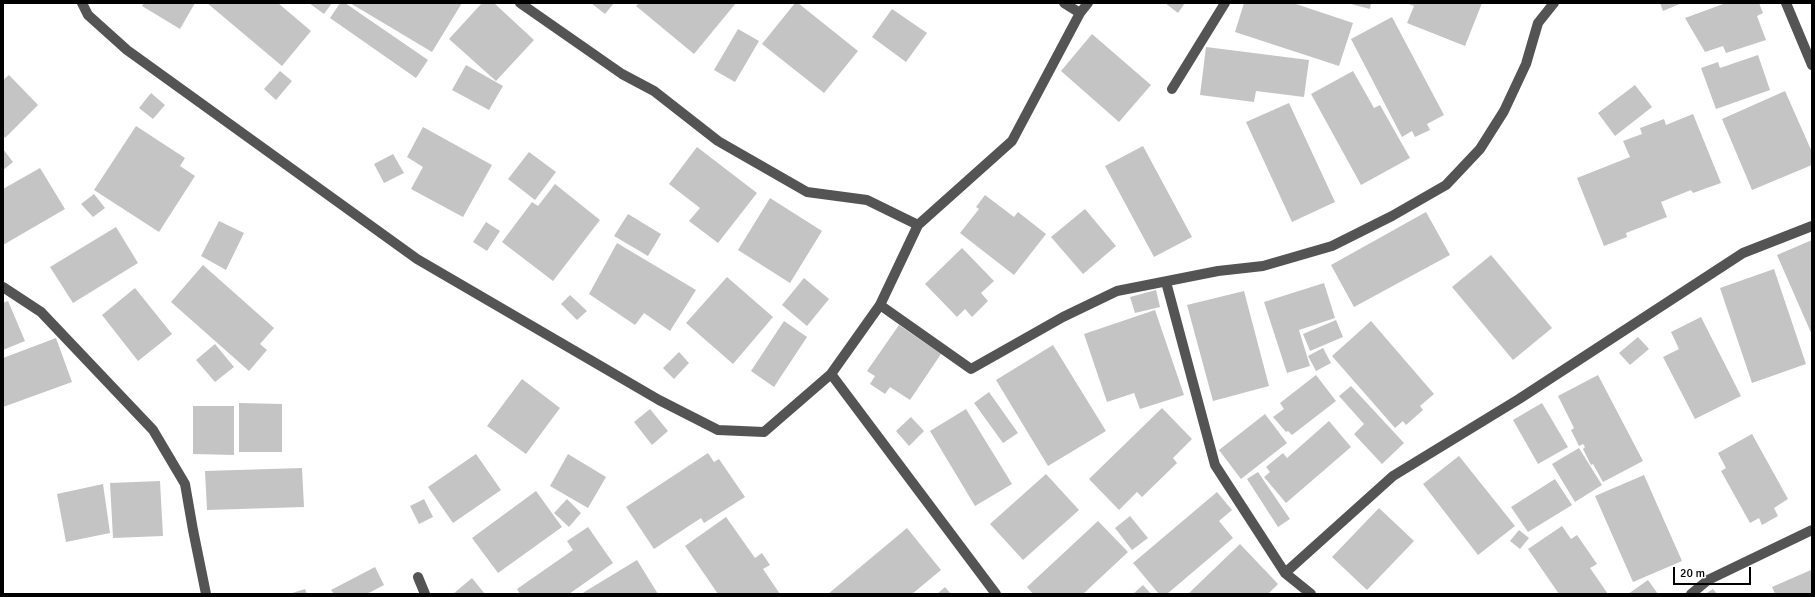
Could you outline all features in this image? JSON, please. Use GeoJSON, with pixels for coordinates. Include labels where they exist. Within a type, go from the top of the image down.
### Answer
{"type":"FeatureCollection","features":[{"type":"Feature","properties":{"kind":"street"},"geometry":{"type":"LineString","coordinates":[[82,3],[88,15],[127,50],[417,260],[659,400],[718,430],[764,432],[831,374],[880,305],[918,225],[1012,141],[1080,13],[1088,3]]}},
{"type":"Feature","properties":{"kind":"street"},"geometry":{"type":"LineString","coordinates":[[520,3],[622,74],[654,90],[718,142],[807,192],[866,200],[918,225]]}},
{"type":"Feature","properties":{"kind":"street"},"geometry":{"type":"LineString","coordinates":[[1064,3],[1080,13]]}},
{"type":"Feature","properties":{"kind":"street"},"geometry":{"type":"LineString","coordinates":[[1172,89],[1225,3]]}},
{"type":"Feature","properties":{"kind":"street"},"geometry":{"type":"LineString","coordinates":[[880,305],[971,369],[1063,317],[1117,291],[1218,271],[1264,266],[1332,246],[1392,216],[1446,184],[1480,149],[1504,111],[1526,64],[1538,23],[1554,3]]}},
{"type":"Feature","properties":{"kind":"street"},"geometry":{"type":"LineString","coordinates":[[1786,3],[1812,66]]}},
{"type":"Feature","properties":{"kind":"street"},"geometry":{"type":"LineString","coordinates":[[1285,573],[1393,476],[1519,399],[1743,253],[1812,226]]}},
{"type":"Feature","properties":{"kind":"street"},"geometry":{"type":"LineString","coordinates":[[1166,282],[1215,465],[1285,573],[1311,594]]}},
{"type":"Feature","properties":{"kind":"street"},"geometry":{"type":"LineString","coordinates":[[3,287],[41,312],[153,430],[185,484],[206,594]]}},
{"type":"Feature","properties":{"kind":"street"},"geometry":{"type":"LineString","coordinates":[[831,374],[996,594]]}},
{"type":"Feature","properties":{"kind":"street"},"geometry":{"type":"LineString","coordinates":[[1691,594],[1708,580],[1812,530]]}},
{"type":"Feature","properties":{"kind":"street"},"geometry":{"type":"LineString","coordinates":[[418,577],[425,594]]}},
{"type":"Feature","properties":{"kind":"building"},"geometry":{"type":"Polygon","coordinates":[[[144,3],[195,3],[180,29],[142,6],[144,3]]]}},
{"type":"Feature","properties":{"kind":"building"},"geometry":{"type":"Polygon","coordinates":[[[207,3],[278,3],[311,31],[282,66],[207,3]]]}},
{"type":"Feature","properties":{"kind":"building"},"geometry":{"type":"Polygon","coordinates":[[[309,3],[332,3],[324,14],[309,3]]]}},
{"type":"Feature","properties":{"kind":"building"},"geometry":{"type":"Polygon","coordinates":[[[340,3],[345,3],[428,60],[416,78],[330,18],[340,3]]]}},
{"type":"Feature","properties":{"kind":"building"},"geometry":{"type":"Polygon","coordinates":[[[350,3],[462,3],[432,52],[350,3]]]}},
{"type":"Feature","properties":{"kind":"building"},"geometry":{"type":"Polygon","coordinates":[[[482,3],[494,3],[534,40],[496,81],[449,39],[482,3]]]}},
{"type":"Feature","properties":{"kind":"building"},"geometry":{"type":"Polygon","coordinates":[[[591,3],[614,3],[605,14],[591,3]]]}},
{"type":"Feature","properties":{"kind":"building"},"geometry":{"type":"Polygon","coordinates":[[[639,3],[736,3],[694,54],[636,6],[639,3]]]}},
{"type":"Feature","properties":{"kind":"building"},"geometry":{"type":"Polygon","coordinates":[[[795,3],[798,3],[858,51],[824,93],[762,44],[795,3]]]}},
{"type":"Feature","properties":{"kind":"building"},"geometry":{"type":"Polygon","coordinates":[[[1165,3],[1185,3],[1178,13],[1165,3]]]}},
{"type":"Feature","properties":{"kind":"building"},"geometry":{"type":"Polygon","coordinates":[[[1244,3],[1293,3],[1353,23],[1339,66],[1235,32],[1244,3]]]}},
{"type":"Feature","properties":{"kind":"building"},"geometry":{"type":"Polygon","coordinates":[[[1347,3],[1371,3],[1370,9],[1347,3]]]}},
{"type":"Feature","properties":{"kind":"building"},"geometry":{"type":"Polygon","coordinates":[[[1406,3],[1482,3],[1465,46],[1407,23],[1414,6],[1406,3]]]}},
{"type":"Feature","properties":{"kind":"building"},"geometry":{"type":"Polygon","coordinates":[[[1660,3],[1682,3],[1663,11],[1660,3]]]}},
{"type":"Feature","properties":{"kind":"building"},"geometry":{"type":"Polygon","coordinates":[[[1726,3],[1759,3],[1763,13],[1757,16],[1766,40],[1726,53],[1723,46],[1705,52],[1685,18],[1726,3]]]}},
{"type":"Feature","properties":{"kind":"building"},"geometry":{"type":"Polygon","coordinates":[[[892,9],[927,33],[906,62],[872,37],[892,9]]]}},
{"type":"Feature","properties":{"kind":"building"},"geometry":{"type":"Polygon","coordinates":[[[1392,17],[1444,115],[1427,124],[1430,130],[1415,137],[1412,131],[1402,137],[1351,39],[1392,17]]]}},
{"type":"Feature","properties":{"kind":"building"},"geometry":{"type":"Polygon","coordinates":[[[738,29],[759,41],[735,82],[714,70],[738,29]]]}},
{"type":"Feature","properties":{"kind":"building"},"geometry":{"type":"Polygon","coordinates":[[[1092,34],[1151,85],[1119,122],[1061,71],[1092,34]]]}},
{"type":"Feature","properties":{"kind":"building"},"geometry":{"type":"Polygon","coordinates":[[[1206,47],[1309,60],[1304,97],[1256,91],[1254,102],[1200,95],[1206,47]]]}},
{"type":"Feature","properties":{"kind":"building"},"geometry":{"type":"Polygon","coordinates":[[[1758,55],[1770,90],[1716,109],[1701,68],[1718,62],[1720,68],[1758,55]]]}},
{"type":"Feature","properties":{"kind":"building"},"geometry":{"type":"Polygon","coordinates":[[[466,65],[503,86],[489,110],[452,90],[466,65]]]}},
{"type":"Feature","properties":{"kind":"building"},"geometry":{"type":"Polygon","coordinates":[[[280,71],[292,81],[276,100],[264,89],[280,71]]]}},
{"type":"Feature","properties":{"kind":"building"},"geometry":{"type":"Polygon","coordinates":[[[1353,71],[1374,108],[1380,105],[1410,158],[1361,185],[1311,94],[1353,71]]]}},
{"type":"Feature","properties":{"kind":"building"},"geometry":{"type":"Polygon","coordinates":[[[9,75],[38,105],[5,138],[3,135],[3,80],[9,75]]]}},
{"type":"Feature","properties":{"kind":"building"},"geometry":{"type":"Polygon","coordinates":[[[1635,85],[1652,107],[1615,136],[1598,113],[1635,85]]]}},
{"type":"Feature","properties":{"kind":"building"},"geometry":{"type":"Polygon","coordinates":[[[1785,91],[1812,152],[1812,165],[1752,190],[1722,119],[1785,91]]]}},
{"type":"Feature","properties":{"kind":"building"},"geometry":{"type":"Polygon","coordinates":[[[151,93],[165,105],[153,119],[139,108],[151,93]]]}},
{"type":"Feature","properties":{"kind":"building"},"geometry":{"type":"Polygon","coordinates":[[[1289,103],[1335,202],[1292,222],[1246,122],[1289,103]]]}},
{"type":"Feature","properties":{"kind":"building"},"geometry":{"type":"Polygon","coordinates":[[[1693,114],[1721,183],[1693,193],[1691,190],[1661,202],[1667,217],[1626,233],[1627,237],[1604,246],[1577,178],[1630,157],[1623,141],[1642,134],[1640,128],[1664,119],[1666,125],[1693,114]]]}},
{"type":"Feature","properties":{"kind":"building"},"geometry":{"type":"Polygon","coordinates":[[[136,126],[185,158],[180,166],[195,176],[159,232],[94,190],[136,126]]]}},
{"type":"Feature","properties":{"kind":"building"},"geometry":{"type":"Polygon","coordinates":[[[423,127],[492,165],[463,217],[411,189],[423,167],[407,157],[423,127]]]}},
{"type":"Feature","properties":{"kind":"building"},"geometry":{"type":"Polygon","coordinates":[[[1143,146],[1192,237],[1154,257],[1105,166],[1143,146]]]}},
{"type":"Feature","properties":{"kind":"building"},"geometry":{"type":"Polygon","coordinates":[[[697,147],[757,193],[718,243],[689,221],[700,208],[669,184],[697,147]]]}},
{"type":"Feature","properties":{"kind":"building"},"geometry":{"type":"Polygon","coordinates":[[[3,149],[13,162],[3,170],[3,149]]]}},
{"type":"Feature","properties":{"kind":"building"},"geometry":{"type":"Polygon","coordinates":[[[529,152],[556,172],[535,200],[508,179],[529,152]]]}},
{"type":"Feature","properties":{"kind":"building"},"geometry":{"type":"Polygon","coordinates":[[[393,154],[404,173],[384,183],[374,164],[393,154]]]}},
{"type":"Feature","properties":{"kind":"building"},"geometry":{"type":"Polygon","coordinates":[[[40,168],[65,209],[3,245],[3,189],[40,168]]]}},
{"type":"Feature","properties":{"kind":"building"},"geometry":{"type":"Polygon","coordinates":[[[555,184],[600,220],[553,281],[502,242],[532,202],[538,206],[555,184]]]}},
{"type":"Feature","properties":{"kind":"building"},"geometry":{"type":"Polygon","coordinates":[[[94,194],[105,208],[93,217],[81,204],[94,194]]]}},
{"type":"Feature","properties":{"kind":"building"},"geometry":{"type":"Polygon","coordinates":[[[985,195],[1014,217],[1018,212],[1046,234],[1014,275],[960,233],[979,209],[976,207],[985,195]]]}},
{"type":"Feature","properties":{"kind":"building"},"geometry":{"type":"Polygon","coordinates":[[[770,198],[822,231],[790,283],[738,250],[770,198]]]}},
{"type":"Feature","properties":{"kind":"building"},"geometry":{"type":"Polygon","coordinates":[[[1085,209],[1116,246],[1083,274],[1051,237],[1085,209]]]}},
{"type":"Feature","properties":{"kind":"building"},"geometry":{"type":"Polygon","coordinates":[[[1426,212],[1450,255],[1354,307],[1331,265],[1426,212]]]}},
{"type":"Feature","properties":{"kind":"building"},"geometry":{"type":"Polygon","coordinates":[[[628,214],[661,234],[648,256],[614,236],[628,214]]]}},
{"type":"Feature","properties":{"kind":"building"},"geometry":{"type":"Polygon","coordinates":[[[219,221],[244,233],[226,270],[201,256],[219,221]]]}},
{"type":"Feature","properties":{"kind":"building"},"geometry":{"type":"Polygon","coordinates":[[[486,222],[500,231],[487,251],[473,242],[486,222]]]}},
{"type":"Feature","properties":{"kind":"building"},"geometry":{"type":"Polygon","coordinates":[[[116,227],[138,263],[73,303],[50,267],[116,227]]]}},
{"type":"Feature","properties":{"kind":"building"},"geometry":{"type":"Polygon","coordinates":[[[1812,240],[1812,335],[1777,255],[1812,240]]]}},
{"type":"Feature","properties":{"kind":"building"},"geometry":{"type":"Polygon","coordinates":[[[617,243],[696,290],[670,331],[644,313],[635,325],[589,294],[617,243]]]}},
{"type":"Feature","properties":{"kind":"building"},"geometry":{"type":"Polygon","coordinates":[[[962,248],[994,281],[981,293],[988,301],[972,317],[965,309],[957,317],[925,284],[962,248]]]}},
{"type":"Feature","properties":{"kind":"building"},"geometry":{"type":"Polygon","coordinates":[[[1491,255],[1552,328],[1513,360],[1452,287],[1491,255]]]}},
{"type":"Feature","properties":{"kind":"building"},"geometry":{"type":"Polygon","coordinates":[[[203,265],[274,328],[260,344],[267,350],[249,371],[171,302],[203,265]]]}},
{"type":"Feature","properties":{"kind":"building"},"geometry":{"type":"Polygon","coordinates":[[[1774,269],[1806,364],[1752,383],[1720,288],[1774,269]]]}},
{"type":"Feature","properties":{"kind":"building"},"geometry":{"type":"Polygon","coordinates":[[[727,277],[773,317],[733,364],[686,323],[727,277]]]}},
{"type":"Feature","properties":{"kind":"building"},"geometry":{"type":"Polygon","coordinates":[[[804,278],[829,299],[807,326],[782,305],[804,278]]]}},
{"type":"Feature","properties":{"kind":"building"},"geometry":{"type":"Polygon","coordinates":[[[1324,283],[1335,318],[1299,330],[1310,366],[1287,373],[1264,302],[1324,283]]]}},
{"type":"Feature","properties":{"kind":"building"},"geometry":{"type":"Polygon","coordinates":[[[135,288],[172,334],[138,361],[102,315],[135,288]]]}},
{"type":"Feature","properties":{"kind":"building"},"geometry":{"type":"Polygon","coordinates":[[[1156,290],[1160,307],[1135,313],[1130,297],[1156,290]]]}},
{"type":"Feature","properties":{"kind":"building"},"geometry":{"type":"Polygon","coordinates":[[[1244,291],[1269,386],[1213,401],[1187,305],[1244,291]]]}},
{"type":"Feature","properties":{"kind":"building"},"geometry":{"type":"Polygon","coordinates":[[[570,295],[587,311],[577,320],[561,304],[570,295]]]}},
{"type":"Feature","properties":{"kind":"building"},"geometry":{"type":"Polygon","coordinates":[[[8,301],[25,341],[3,350],[3,303],[8,301]]]}},
{"type":"Feature","properties":{"kind":"building"},"geometry":{"type":"Polygon","coordinates":[[[1155,310],[1184,395],[1140,409],[1134,393],[1107,402],[1084,334],[1155,310]]]}},
{"type":"Feature","properties":{"kind":"building"},"geometry":{"type":"Polygon","coordinates":[[[1701,317],[1741,396],[1695,419],[1663,357],[1679,349],[1671,332],[1701,317]]]}},
{"type":"Feature","properties":{"kind":"building"},"geometry":{"type":"Polygon","coordinates":[[[1336,320],[1343,337],[1310,351],[1303,334],[1336,320]]]}},
{"type":"Feature","properties":{"kind":"building"},"geometry":{"type":"Polygon","coordinates":[[[784,321],[807,337],[774,387],[751,371],[784,321]]]}},
{"type":"Feature","properties":{"kind":"building"},"geometry":{"type":"Polygon","coordinates":[[[1371,321],[1434,394],[1420,406],[1423,410],[1406,425],[1403,421],[1395,428],[1332,356],[1371,321]]]}},
{"type":"Feature","properties":{"kind":"building"},"geometry":{"type":"Polygon","coordinates":[[[899,325],[941,354],[910,400],[890,387],[885,394],[870,384],[875,376],[867,371],[899,325]]]}},
{"type":"Feature","properties":{"kind":"building"},"geometry":{"type":"Polygon","coordinates":[[[1638,337],[1649,349],[1630,365],[1619,353],[1638,337]]]}},
{"type":"Feature","properties":{"kind":"building"},"geometry":{"type":"Polygon","coordinates":[[[56,338],[72,382],[3,407],[3,358],[56,338]]]}},
{"type":"Feature","properties":{"kind":"building"},"geometry":{"type":"Polygon","coordinates":[[[215,344],[234,367],[215,382],[196,360],[215,344]]]}},
{"type":"Feature","properties":{"kind":"building"},"geometry":{"type":"Polygon","coordinates":[[[1053,345],[1106,431],[1048,466],[996,380],[1053,345]]]}},
{"type":"Feature","properties":{"kind":"building"},"geometry":{"type":"Polygon","coordinates":[[[1323,348],[1331,363],[1316,371],[1308,356],[1323,348]]]}},
{"type":"Feature","properties":{"kind":"building"},"geometry":{"type":"Polygon","coordinates":[[[679,352],[689,363],[674,379],[663,368],[679,352]]]}},
{"type":"Feature","properties":{"kind":"building"},"geometry":{"type":"Polygon","coordinates":[[[1316,375],[1336,401],[1292,435],[1288,431],[1286,432],[1273,417],[1284,409],[1280,403],[1316,375]]]}},
{"type":"Feature","properties":{"kind":"building"},"geometry":{"type":"Polygon","coordinates":[[[1598,375],[1643,461],[1603,482],[1593,464],[1591,465],[1583,449],[1585,447],[1583,444],[1579,446],[1571,430],[1574,428],[1558,396],[1598,375]]]}},
{"type":"Feature","properties":{"kind":"building"},"geometry":{"type":"Polygon","coordinates":[[[522,379],[560,408],[526,454],[487,426],[522,379]]]}},
{"type":"Feature","properties":{"kind":"building"},"geometry":{"type":"Polygon","coordinates":[[[1351,386],[1404,443],[1382,464],[1354,434],[1364,424],[1339,396],[1351,386]]]}},
{"type":"Feature","properties":{"kind":"building"},"geometry":{"type":"Polygon","coordinates":[[[989,392],[1018,433],[1003,443],[974,403],[989,392]]]}},
{"type":"Feature","properties":{"kind":"building"},"geometry":{"type":"Polygon","coordinates":[[[239,403],[282,404],[282,452],[239,452],[239,403]]]}},
{"type":"Feature","properties":{"kind":"building"},"geometry":{"type":"Polygon","coordinates":[[[1542,403],[1568,447],[1538,464],[1513,420],[1542,403]]]}},
{"type":"Feature","properties":{"kind":"building"},"geometry":{"type":"Polygon","coordinates":[[[193,406],[234,406],[234,455],[193,454],[193,406]]]}},
{"type":"Feature","properties":{"kind":"building"},"geometry":{"type":"Polygon","coordinates":[[[1162,408],[1192,439],[1173,458],[1177,463],[1142,497],[1137,492],[1119,510],[1089,479],[1162,408]]]}},
{"type":"Feature","properties":{"kind":"building"},"geometry":{"type":"Polygon","coordinates":[[[650,409],[668,431],[652,445],[634,422],[650,409]]]}},
{"type":"Feature","properties":{"kind":"building"},"geometry":{"type":"Polygon","coordinates":[[[966,409],[1012,484],[975,506],[930,431],[966,409]]]}},
{"type":"Feature","properties":{"kind":"building"},"geometry":{"type":"Polygon","coordinates":[[[1265,414],[1287,443],[1241,479],[1219,450],[1265,414]]]}},
{"type":"Feature","properties":{"kind":"building"},"geometry":{"type":"Polygon","coordinates":[[[911,417],[924,431],[909,446],[896,431],[911,417]]]}},
{"type":"Feature","properties":{"kind":"building"},"geometry":{"type":"Polygon","coordinates":[[[1329,421],[1351,447],[1286,503],[1264,477],[1270,472],[1266,467],[1283,453],[1287,458],[1329,421]]]}},
{"type":"Feature","properties":{"kind":"building"},"geometry":{"type":"Polygon","coordinates":[[[1752,434],[1788,499],[1774,508],[1778,516],[1762,525],[1759,518],[1750,523],[1721,471],[1726,468],[1718,453],[1752,434]]]}},
{"type":"Feature","properties":{"kind":"building"},"geometry":{"type":"Polygon","coordinates":[[[1579,448],[1602,485],[1575,502],[1552,464],[1579,448]]]}},
{"type":"Feature","properties":{"kind":"building"},"geometry":{"type":"Polygon","coordinates":[[[708,453],[714,462],[719,459],[745,497],[704,523],[701,518],[654,549],[626,507],[708,453]]]}},
{"type":"Feature","properties":{"kind":"building"},"geometry":{"type":"Polygon","coordinates":[[[476,454],[501,490],[453,523],[428,487],[476,454]]]}},
{"type":"Feature","properties":{"kind":"building"},"geometry":{"type":"Polygon","coordinates":[[[568,454],[606,477],[588,508],[550,486],[568,454]]]}},
{"type":"Feature","properties":{"kind":"building"},"geometry":{"type":"Polygon","coordinates":[[[1459,456],[1515,526],[1478,555],[1423,484],[1459,456]]]}},
{"type":"Feature","properties":{"kind":"building"},"geometry":{"type":"Polygon","coordinates":[[[302,468],[304,507],[207,510],[205,471],[302,468]]]}},
{"type":"Feature","properties":{"kind":"building"},"geometry":{"type":"Polygon","coordinates":[[[1258,472],[1290,519],[1278,527],[1247,479],[1258,472]]]}},
{"type":"Feature","properties":{"kind":"building"},"geometry":{"type":"Polygon","coordinates":[[[1046,474],[1079,510],[1023,560],[990,524],[1046,474]]]}},
{"type":"Feature","properties":{"kind":"building"},"geometry":{"type":"Polygon","coordinates":[[[1644,475],[1682,561],[1633,582],[1595,496],[1644,475]]]}},
{"type":"Feature","properties":{"kind":"building"},"geometry":{"type":"Polygon","coordinates":[[[1555,479],[1572,505],[1528,532],[1511,507],[1555,479]]]}},
{"type":"Feature","properties":{"kind":"building"},"geometry":{"type":"Polygon","coordinates":[[[160,481],[163,536],[113,538],[110,483],[160,481]]]}},
{"type":"Feature","properties":{"kind":"building"},"geometry":{"type":"Polygon","coordinates":[[[103,484],[110,533],[66,542],[57,494],[103,484]]]}},
{"type":"Feature","properties":{"kind":"building"},"geometry":{"type":"Polygon","coordinates":[[[536,491],[562,527],[498,573],[472,538],[536,491]]]}},
{"type":"Feature","properties":{"kind":"building"},"geometry":{"type":"Polygon","coordinates":[[[1217,492],[1232,510],[1219,521],[1233,538],[1167,594],[1159,594],[1133,563],[1217,492]]]}},
{"type":"Feature","properties":{"kind":"building"},"geometry":{"type":"Polygon","coordinates":[[[424,499],[433,517],[419,524],[410,506],[424,499]]]}},
{"type":"Feature","properties":{"kind":"building"},"geometry":{"type":"Polygon","coordinates":[[[567,499],[581,513],[569,527],[554,513],[567,499]]]}},
{"type":"Feature","properties":{"kind":"building"},"geometry":{"type":"Polygon","coordinates":[[[1379,508],[1414,541],[1367,590],[1332,557],[1379,508]]]}},
{"type":"Feature","properties":{"kind":"building"},"geometry":{"type":"Polygon","coordinates":[[[1130,516],[1148,538],[1132,550],[1115,528],[1130,516]]]}},
{"type":"Feature","properties":{"kind":"building"},"geometry":{"type":"Polygon","coordinates":[[[726,517],[755,558],[762,553],[770,565],[763,569],[780,594],[718,594],[685,546],[726,517]]]}},
{"type":"Feature","properties":{"kind":"building"},"geometry":{"type":"Polygon","coordinates":[[[1098,521],[1128,552],[1083,594],[1033,594],[1027,587],[1098,521]]]}},
{"type":"Feature","properties":{"kind":"building"},"geometry":{"type":"Polygon","coordinates":[[[1562,526],[1571,539],[1577,535],[1597,564],[1590,568],[1608,594],[1559,594],[1528,549],[1562,526]]]}},
{"type":"Feature","properties":{"kind":"building"},"geometry":{"type":"Polygon","coordinates":[[[588,527],[613,563],[569,594],[520,594],[517,589],[573,550],[567,541],[588,527]]]}},
{"type":"Feature","properties":{"kind":"building"},"geometry":{"type":"Polygon","coordinates":[[[907,528],[941,570],[912,594],[828,594],[907,528]]]}},
{"type":"Feature","properties":{"kind":"building"},"geometry":{"type":"Polygon","coordinates":[[[1519,530],[1529,538],[1520,549],[1510,541],[1519,530]]]}},
{"type":"Feature","properties":{"kind":"building"},"geometry":{"type":"Polygon","coordinates":[[[1240,544],[1278,584],[1268,594],[1188,594],[1240,544]]]}},
{"type":"Feature","properties":{"kind":"building"},"geometry":{"type":"Polygon","coordinates":[[[637,560],[658,594],[581,594],[637,560]]]}},
{"type":"Feature","properties":{"kind":"building"},"geometry":{"type":"Polygon","coordinates":[[[375,567],[384,585],[367,594],[334,594],[331,590],[375,567]]]}},
{"type":"Feature","properties":{"kind":"building"},"geometry":{"type":"Polygon","coordinates":[[[1811,570],[1812,594],[1775,594],[1772,587],[1811,570]]]}},
{"type":"Feature","properties":{"kind":"building"},"geometry":{"type":"Polygon","coordinates":[[[472,578],[485,594],[453,594],[472,578]]]}},
{"type":"Feature","properties":{"kind":"building"},"geometry":{"type":"Polygon","coordinates":[[[1648,580],[1658,594],[1628,594],[1648,580]]]}},
{"type":"Feature","properties":{"kind":"building"},"geometry":{"type":"Polygon","coordinates":[[[1143,585],[1151,594],[1133,594],[1143,585]]]}},
{"type":"Feature","properties":{"kind":"building"},"geometry":{"type":"Polygon","coordinates":[[[945,587],[951,594],[937,594],[945,587]]]}},
{"type":"Feature","properties":{"kind":"building"},"geometry":{"type":"Polygon","coordinates":[[[305,589],[307,594],[289,594],[305,589]]]}},
{"type":"Feature","properties":{"kind":"building"},"geometry":{"type":"Polygon","coordinates":[[[1713,589],[1717,594],[1705,594],[1713,589]]]}}]}
